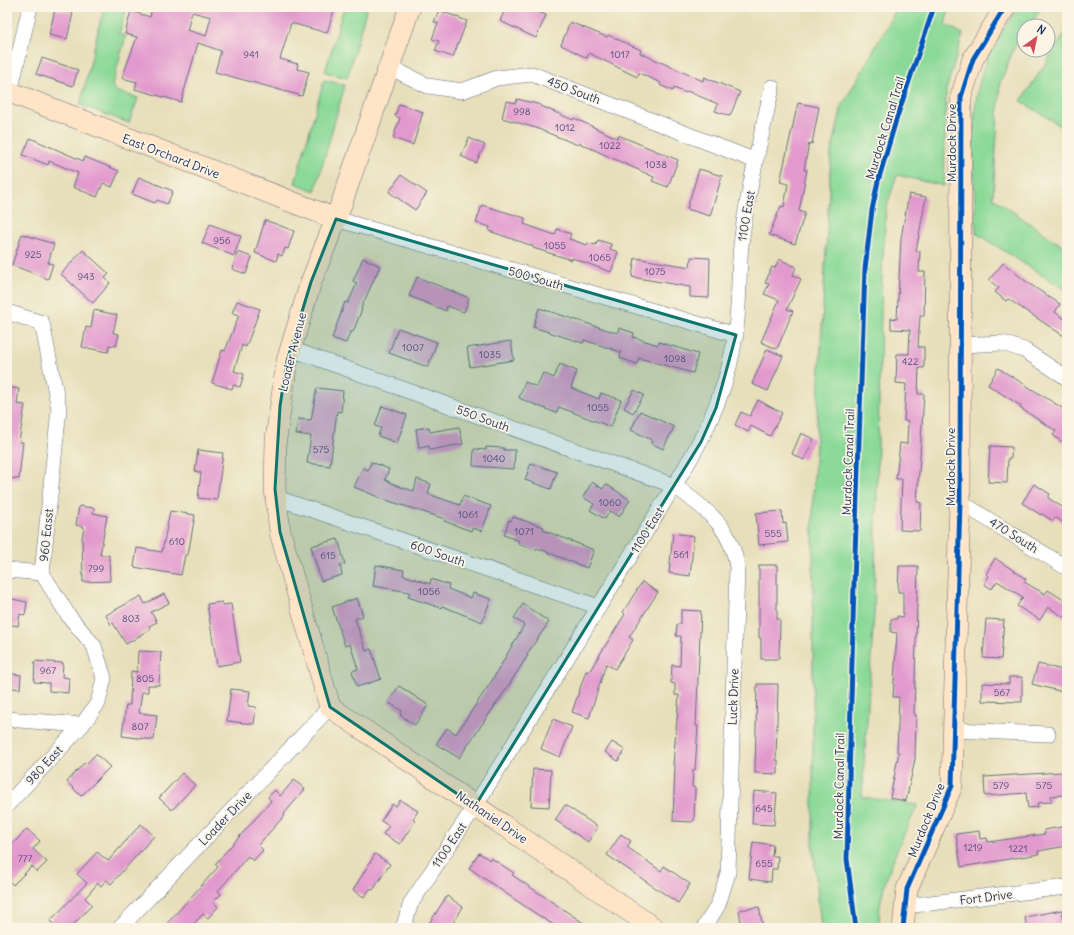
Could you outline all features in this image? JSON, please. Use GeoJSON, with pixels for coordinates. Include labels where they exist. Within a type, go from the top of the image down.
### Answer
{"type":"FeatureCollection","features":[{"type":"Feature","properties":{"kind":"street"},"geometry":{"type":"LineString","coordinates":[[9,91],[30,7]]}},
{"type":"Feature","properties":{"kind":"street","name":"Loader Avenue"},"geometry":{"type":"LineString","coordinates":[[330,707],[280,532],[275,477],[276,439],[287,361],[292,349],[310,282],[336,219],[410,7]]}},
{"type":"Feature","properties":{"kind":"street","name":"Murdock Drive"},"geometry":{"type":"LineString","coordinates":[[903,928],[907,889],[952,786],[955,730],[960,502],[961,98],[973,59],[1005,7]]}},
{"type":"Feature","properties":{"kind":"street","name":"450 South"},"geometry":{"type":"LineString","coordinates":[[389,67],[428,86],[462,91],[498,78],[532,74],[756,161]]}},
{"type":"Feature","properties":{"kind":"street","name":"1100 East"},"geometry":{"type":"LineString","coordinates":[[403,928],[411,903],[475,806],[674,486],[701,442],[716,408],[730,364],[736,335],[741,244],[756,161],[772,87]]}},
{"type":"Feature","properties":{"kind":"street","name":"East Orchard Drive"},"geometry":{"type":"LineString","coordinates":[[9,91],[336,219]]}},
{"type":"Feature","properties":{"kind":"street","name":"500 South"},"geometry":{"type":"LineString","coordinates":[[336,219],[736,335]]}},
{"type":"Feature","properties":{"kind":"street","name":"960 Easst"},"geometry":{"type":"LineString","coordinates":[[7,312],[42,323],[59,409],[42,573],[68,615],[94,646],[104,678],[98,703],[82,725]]}},
{"type":"Feature","properties":{"kind":"street"},"geometry":{"type":"LineString","coordinates":[[960,345],[1002,344],[1024,350],[1067,378]]}},
{"type":"Feature","properties":{"kind":"street","name":"550 South"},"geometry":{"type":"LineString","coordinates":[[292,349],[674,486]]}},
{"type":"Feature","properties":{"kind":"street","name":"Luck Drive"},"geometry":{"type":"LineString","coordinates":[[674,486],[713,515],[724,529],[731,542],[737,567],[728,873],[718,906],[704,928]]}},
{"type":"Feature","properties":{"kind":"street","name":"600 South"},"geometry":{"type":"LineString","coordinates":[[277,498],[599,607]]}},
{"type":"Feature","properties":{"kind":"street","name":"470 South"},"geometry":{"type":"LineString","coordinates":[[960,502],[1067,568]]}},
{"type":"Feature","properties":{"kind":"street"},"geometry":{"type":"LineString","coordinates":[[7,570],[42,573]]}},
{"type":"Feature","properties":{"kind":"street","name":"Nathaniel Drive"},"geometry":{"type":"LineString","coordinates":[[330,707],[654,928]]}},
{"type":"Feature","properties":{"kind":"street","name":"Loader Drive"},"geometry":{"type":"LineString","coordinates":[[120,928],[330,707]]}},
{"type":"Feature","properties":{"kind":"street"},"geometry":{"type":"LineString","coordinates":[[7,719],[82,725]]}},
{"type":"Feature","properties":{"kind":"street","name":"980 East"},"geometry":{"type":"LineString","coordinates":[[7,805],[82,725]]}},
{"type":"Feature","properties":{"kind":"street"},"geometry":{"type":"LineString","coordinates":[[955,730],[1048,734]]}},
{"type":"Feature","properties":{"kind":"street","name":"Fort Drive"},"geometry":{"type":"LineString","coordinates":[[906,906],[1067,887]]}},
{"type":"Feature","properties":{"kind":"highlighted area"},"geometry":{"type":"Polygon","coordinates":[[[336,219],[736,335],[716,408],[701,442],[475,806],[330,707],[280,532],[275,489],[280,406],[287,361],[311,282],[336,219]]]}},
{"type":"Feature","properties":{"kind":"green space"},"geometry":{"type":"Polygon","coordinates":[[[104,7],[127,7],[119,34],[126,36],[112,85],[115,91],[138,98],[129,123],[80,105],[104,7]]]}},
{"type":"Feature","properties":{"kind":"green space"},"geometry":{"type":"Polygon","coordinates":[[[344,7],[367,7],[347,78],[325,72],[344,7]]]}},
{"type":"Feature","properties":{"kind":"green space"},"geometry":{"type":"Polygon","coordinates":[[[896,7],[950,7],[945,24],[963,34],[946,90],[944,186],[897,175],[886,209],[882,273],[874,613],[862,797],[918,805],[885,882],[879,914],[880,928],[821,928],[813,848],[813,497],[831,154],[842,106],[893,16],[896,7]]]}},
{"type":"Feature","properties":{"kind":"green space"},"geometry":{"type":"Polygon","coordinates":[[[1019,7],[1042,7],[1034,18],[1016,18],[1016,45],[1000,83],[993,198],[1067,249],[1067,291],[976,233],[973,164],[974,117],[982,72],[990,51],[1019,7]]]}},
{"type":"Feature","properties":{"kind":"green space"},"geometry":{"type":"Polygon","coordinates":[[[1067,30],[1067,89],[1065,93],[1067,94],[1067,130],[1021,101],[1049,58],[1056,58],[1056,47],[1067,30]]]}},
{"type":"Feature","properties":{"kind":"green space"},"geometry":{"type":"Polygon","coordinates":[[[324,80],[345,85],[315,191],[295,183],[324,80]]]}},
{"type":"Feature","properties":{"kind":"building"},"geometry":{"type":"Polygon","coordinates":[[[152,7],[335,7],[327,33],[291,23],[280,59],[298,64],[297,69],[309,72],[302,96],[215,72],[221,51],[198,43],[181,102],[135,89],[137,82],[122,78],[137,37],[125,34],[131,11],[150,17],[152,7]],[[192,12],[187,30],[206,36],[211,17],[192,12]]]}},
{"type":"Feature","properties":{"kind":"building"},"geometry":{"type":"Polygon","coordinates":[[[506,7],[537,7],[535,11],[546,15],[536,38],[500,21],[506,7]]]}},
{"type":"Feature","properties":{"kind":"building"},"geometry":{"type":"Polygon","coordinates":[[[55,9],[73,13],[67,39],[49,35],[55,9]]]}},
{"type":"Feature","properties":{"kind":"building"},"geometry":{"type":"Polygon","coordinates":[[[439,10],[467,21],[453,57],[435,51],[439,41],[432,39],[438,23],[434,22],[439,10]]]}},
{"type":"Feature","properties":{"kind":"building"},"geometry":{"type":"Polygon","coordinates":[[[570,22],[607,37],[608,35],[641,50],[640,53],[703,81],[704,77],[740,92],[730,116],[715,111],[718,104],[687,91],[686,93],[674,88],[673,91],[660,85],[661,83],[639,73],[637,77],[589,53],[587,58],[561,45],[570,22]]]}},
{"type":"Feature","properties":{"kind":"building"},"geometry":{"type":"Polygon","coordinates":[[[42,58],[78,70],[73,86],[36,74],[42,58]]]}},
{"type":"Feature","properties":{"kind":"building"},"geometry":{"type":"Polygon","coordinates":[[[517,99],[541,105],[573,120],[574,118],[617,138],[618,135],[678,160],[668,187],[652,181],[654,177],[579,143],[578,145],[536,128],[502,118],[506,101],[516,103],[517,99]]]}},
{"type":"Feature","properties":{"kind":"building"},"geometry":{"type":"Polygon","coordinates":[[[798,103],[819,107],[812,144],[809,143],[804,170],[807,170],[799,211],[805,213],[795,244],[769,235],[781,206],[784,207],[788,184],[780,182],[798,103]]]}},
{"type":"Feature","properties":{"kind":"building"},"geometry":{"type":"Polygon","coordinates":[[[399,104],[423,112],[413,145],[393,138],[400,118],[395,116],[399,104]]]}},
{"type":"Feature","properties":{"kind":"building"},"geometry":{"type":"Polygon","coordinates":[[[30,138],[83,161],[85,157],[119,171],[112,187],[103,183],[97,197],[73,187],[78,173],[49,161],[48,165],[23,155],[30,138]]]}},
{"type":"Feature","properties":{"kind":"building"},"geometry":{"type":"Polygon","coordinates":[[[469,138],[485,145],[476,163],[461,156],[469,138]]]}},
{"type":"Feature","properties":{"kind":"building"},"geometry":{"type":"Polygon","coordinates":[[[699,169],[722,176],[710,216],[687,209],[699,169]]]}},
{"type":"Feature","properties":{"kind":"building"},"geometry":{"type":"Polygon","coordinates":[[[401,175],[427,193],[415,210],[389,192],[401,175]]]}},
{"type":"Feature","properties":{"kind":"building"},"geometry":{"type":"Polygon","coordinates":[[[139,177],[173,191],[167,204],[157,200],[155,203],[132,194],[139,177]]]}},
{"type":"Feature","properties":{"kind":"building"},"geometry":{"type":"Polygon","coordinates":[[[909,194],[926,197],[916,251],[920,251],[919,272],[925,272],[924,316],[920,316],[918,347],[924,347],[924,368],[919,368],[918,394],[924,394],[917,502],[921,503],[920,531],[900,530],[902,479],[896,479],[900,443],[907,444],[908,421],[904,421],[906,384],[896,383],[897,354],[909,354],[910,330],[891,329],[891,318],[897,319],[901,238],[909,194]]]}},
{"type":"Feature","properties":{"kind":"building"},"geometry":{"type":"Polygon","coordinates":[[[482,205],[525,218],[524,224],[555,235],[557,229],[571,234],[569,239],[587,245],[588,243],[596,245],[598,240],[611,244],[610,249],[618,252],[611,272],[572,258],[572,260],[533,248],[533,246],[489,231],[490,227],[476,223],[482,205]]]}},
{"type":"Feature","properties":{"kind":"building"},"geometry":{"type":"Polygon","coordinates":[[[265,220],[294,231],[288,249],[285,248],[282,256],[278,254],[276,261],[255,253],[265,220]]]}},
{"type":"Feature","properties":{"kind":"building"},"geometry":{"type":"Polygon","coordinates":[[[210,224],[241,236],[234,256],[202,243],[210,224]]]}},
{"type":"Feature","properties":{"kind":"building"},"geometry":{"type":"Polygon","coordinates":[[[22,234],[54,244],[48,263],[53,264],[48,279],[12,265],[22,234]]]}},
{"type":"Feature","properties":{"kind":"building"},"geometry":{"type":"Polygon","coordinates":[[[83,250],[109,274],[105,278],[110,283],[93,303],[61,274],[83,250]]]}},
{"type":"Feature","properties":{"kind":"building"},"geometry":{"type":"Polygon","coordinates":[[[238,252],[252,257],[246,274],[232,269],[238,252]]]}},
{"type":"Feature","properties":{"kind":"building"},"geometry":{"type":"Polygon","coordinates":[[[691,257],[710,258],[709,298],[690,297],[690,287],[632,277],[635,258],[690,267],[691,257]]]}},
{"type":"Feature","properties":{"kind":"building"},"geometry":{"type":"Polygon","coordinates":[[[363,258],[380,266],[361,308],[362,309],[353,332],[350,332],[346,343],[332,338],[345,302],[348,303],[357,283],[353,281],[363,258]]]}},
{"type":"Feature","properties":{"kind":"building"},"geometry":{"type":"Polygon","coordinates":[[[779,259],[796,267],[793,275],[801,279],[787,309],[793,311],[777,349],[761,342],[779,300],[764,294],[769,284],[765,283],[772,267],[775,268],[779,259]]]}},
{"type":"Feature","properties":{"kind":"building"},"geometry":{"type":"Polygon","coordinates":[[[1003,263],[1028,283],[1060,304],[1055,312],[1067,321],[1067,338],[1008,299],[1006,301],[995,292],[999,288],[989,280],[1003,263]]]}},
{"type":"Feature","properties":{"kind":"building"},"geometry":{"type":"Polygon","coordinates":[[[417,277],[469,298],[464,312],[447,306],[446,311],[409,296],[417,277]]]}},
{"type":"Feature","properties":{"kind":"building"},"geometry":{"type":"Polygon","coordinates":[[[237,301],[260,309],[246,347],[242,345],[234,371],[244,374],[240,387],[233,385],[232,389],[212,383],[222,350],[225,351],[239,315],[232,313],[237,301]]]}},
{"type":"Feature","properties":{"kind":"building"},"geometry":{"type":"Polygon","coordinates":[[[539,308],[617,333],[619,328],[634,333],[633,337],[658,345],[659,342],[698,354],[693,373],[639,358],[637,364],[620,358],[621,352],[584,340],[583,343],[533,327],[539,308]]]}},
{"type":"Feature","properties":{"kind":"building"},"geometry":{"type":"Polygon","coordinates":[[[94,310],[117,315],[113,333],[119,334],[116,346],[109,345],[108,352],[82,347],[86,327],[91,328],[94,310]]]}},
{"type":"Feature","properties":{"kind":"building"},"geometry":{"type":"Polygon","coordinates":[[[398,328],[437,342],[428,367],[389,353],[398,328]]]}},
{"type":"Feature","properties":{"kind":"building"},"geometry":{"type":"Polygon","coordinates":[[[511,341],[514,360],[470,367],[467,348],[511,341]]]}},
{"type":"Feature","properties":{"kind":"building"},"geometry":{"type":"Polygon","coordinates":[[[767,349],[783,356],[768,391],[752,384],[767,349]]]}},
{"type":"Feature","properties":{"kind":"building"},"geometry":{"type":"Polygon","coordinates":[[[560,364],[577,371],[571,388],[599,399],[601,393],[621,400],[611,427],[559,407],[556,413],[519,398],[525,382],[537,387],[543,373],[554,378],[560,364]]]}},
{"type":"Feature","properties":{"kind":"building"},"geometry":{"type":"Polygon","coordinates":[[[998,368],[1067,411],[1067,438],[1066,437],[1062,442],[1053,435],[1056,431],[988,385],[998,368]]]}},
{"type":"Feature","properties":{"kind":"building"},"geometry":{"type":"Polygon","coordinates":[[[7,387],[19,389],[17,404],[25,405],[19,442],[23,442],[19,479],[7,478],[7,387]]]}},
{"type":"Feature","properties":{"kind":"building"},"geometry":{"type":"Polygon","coordinates":[[[317,388],[343,391],[341,412],[337,411],[330,466],[307,463],[311,436],[296,434],[298,419],[311,420],[317,388]]]}},
{"type":"Feature","properties":{"kind":"building"},"geometry":{"type":"Polygon","coordinates":[[[634,390],[644,395],[633,413],[624,408],[634,390]]]}},
{"type":"Feature","properties":{"kind":"building"},"geometry":{"type":"Polygon","coordinates":[[[758,400],[782,413],[770,436],[751,426],[748,432],[735,425],[741,412],[750,416],[758,400]]]}},
{"type":"Feature","properties":{"kind":"building"},"geometry":{"type":"Polygon","coordinates":[[[382,406],[407,415],[397,443],[378,436],[381,428],[375,426],[382,406]]]}},
{"type":"Feature","properties":{"kind":"building"},"geometry":{"type":"Polygon","coordinates":[[[640,411],[674,427],[663,449],[651,443],[652,440],[631,430],[640,411]]]}},
{"type":"Feature","properties":{"kind":"building"},"geometry":{"type":"Polygon","coordinates":[[[429,427],[430,432],[459,427],[463,444],[430,450],[429,446],[419,448],[416,429],[429,427]]]}},
{"type":"Feature","properties":{"kind":"building"},"geometry":{"type":"Polygon","coordinates":[[[801,433],[814,439],[804,460],[792,454],[801,433]]]}},
{"type":"Feature","properties":{"kind":"building"},"geometry":{"type":"Polygon","coordinates":[[[990,446],[1012,447],[1011,458],[1008,458],[1007,483],[988,482],[990,446]]]}},
{"type":"Feature","properties":{"kind":"building"},"geometry":{"type":"Polygon","coordinates":[[[486,447],[515,450],[514,469],[473,466],[474,449],[486,450],[486,447]]]}},
{"type":"Feature","properties":{"kind":"building"},"geometry":{"type":"Polygon","coordinates":[[[198,450],[223,453],[217,500],[198,498],[201,473],[195,471],[198,450]]]}},
{"type":"Feature","properties":{"kind":"building"},"geometry":{"type":"Polygon","coordinates":[[[371,462],[389,469],[385,480],[401,487],[414,491],[417,479],[431,484],[428,494],[460,505],[463,496],[491,506],[482,531],[472,528],[471,531],[444,521],[445,519],[383,499],[354,487],[363,468],[368,470],[371,462]]]}},
{"type":"Feature","properties":{"kind":"building"},"geometry":{"type":"Polygon","coordinates":[[[531,463],[557,472],[551,489],[525,480],[531,463]]]}},
{"type":"Feature","properties":{"kind":"building"},"geometry":{"type":"Polygon","coordinates":[[[592,482],[603,489],[606,484],[630,500],[619,517],[610,511],[605,519],[590,510],[594,504],[583,497],[592,482]]]}},
{"type":"Feature","properties":{"kind":"building"},"geometry":{"type":"Polygon","coordinates":[[[1034,484],[1050,494],[1048,498],[1067,510],[1067,525],[1055,517],[1053,521],[1022,503],[1034,484]]]}},
{"type":"Feature","properties":{"kind":"building"},"geometry":{"type":"Polygon","coordinates":[[[79,506],[94,508],[93,513],[107,516],[100,555],[109,555],[110,581],[83,582],[82,538],[84,527],[76,525],[79,506]]]}},
{"type":"Feature","properties":{"kind":"building"},"geometry":{"type":"Polygon","coordinates":[[[170,511],[195,515],[188,555],[185,555],[181,575],[134,567],[137,548],[162,552],[170,511]]]}},
{"type":"Feature","properties":{"kind":"building"},"geometry":{"type":"Polygon","coordinates":[[[782,511],[783,524],[786,523],[788,542],[759,545],[756,513],[782,511]]]}},
{"type":"Feature","properties":{"kind":"building"},"geometry":{"type":"Polygon","coordinates":[[[513,517],[544,527],[543,530],[594,550],[587,568],[537,548],[536,550],[518,544],[519,541],[504,535],[509,520],[511,521],[513,517]]]}},
{"type":"Feature","properties":{"kind":"building"},"geometry":{"type":"Polygon","coordinates":[[[673,533],[694,536],[690,576],[669,573],[673,533]]]}},
{"type":"Feature","properties":{"kind":"building"},"geometry":{"type":"Polygon","coordinates":[[[338,539],[345,564],[340,565],[342,575],[321,581],[311,546],[338,539]]]}},
{"type":"Feature","properties":{"kind":"building"},"geometry":{"type":"Polygon","coordinates":[[[995,558],[1026,579],[1024,582],[1045,594],[1048,590],[1067,602],[1067,619],[1048,607],[1040,620],[1017,606],[1023,597],[997,581],[992,589],[984,584],[989,576],[986,574],[995,558]]]}},
{"type":"Feature","properties":{"kind":"building"},"geometry":{"type":"Polygon","coordinates":[[[376,565],[404,570],[403,575],[430,584],[431,579],[449,585],[448,589],[471,598],[473,593],[491,599],[482,622],[442,606],[441,608],[408,597],[410,592],[373,586],[376,565]]]}},
{"type":"Feature","properties":{"kind":"building"},"geometry":{"type":"Polygon","coordinates":[[[759,565],[777,565],[777,619],[780,619],[779,659],[761,659],[761,638],[759,638],[759,565]]]}},
{"type":"Feature","properties":{"kind":"building"},"geometry":{"type":"Polygon","coordinates":[[[899,566],[918,566],[914,715],[916,715],[915,759],[906,801],[890,798],[899,752],[897,752],[899,697],[893,697],[897,633],[891,632],[891,619],[897,619],[897,616],[903,617],[903,592],[898,592],[899,566]]]}},
{"type":"Feature","properties":{"kind":"building"},"geometry":{"type":"Polygon","coordinates":[[[642,582],[658,592],[629,637],[633,640],[615,669],[606,664],[589,718],[572,712],[586,671],[589,672],[625,614],[623,612],[642,582]]]}},
{"type":"Feature","properties":{"kind":"building"},"geometry":{"type":"Polygon","coordinates":[[[164,594],[169,603],[151,612],[157,622],[149,626],[150,629],[126,644],[113,623],[111,625],[106,615],[141,596],[145,604],[164,594]]]}},
{"type":"Feature","properties":{"kind":"building"},"geometry":{"type":"Polygon","coordinates":[[[7,598],[27,602],[25,615],[20,614],[18,626],[7,624],[7,598]]]}},
{"type":"Feature","properties":{"kind":"building"},"geometry":{"type":"Polygon","coordinates":[[[357,598],[363,616],[355,619],[366,651],[371,649],[381,679],[357,687],[352,671],[358,669],[350,644],[345,646],[332,607],[357,598]]]}},
{"type":"Feature","properties":{"kind":"building"},"geometry":{"type":"Polygon","coordinates":[[[222,602],[222,605],[231,604],[240,662],[217,666],[207,604],[222,602]]]}},
{"type":"Feature","properties":{"kind":"building"},"geometry":{"type":"Polygon","coordinates":[[[523,604],[549,622],[527,654],[528,655],[507,688],[459,758],[436,744],[447,728],[456,734],[493,679],[524,625],[514,618],[523,604]]]}},
{"type":"Feature","properties":{"kind":"building"},"geometry":{"type":"Polygon","coordinates":[[[681,610],[701,611],[696,726],[698,726],[695,770],[693,770],[692,787],[695,788],[694,820],[692,822],[673,821],[675,765],[673,765],[679,695],[675,695],[675,684],[671,683],[672,665],[680,666],[681,636],[676,636],[677,624],[681,624],[681,610]]]}},
{"type":"Feature","properties":{"kind":"building"},"geometry":{"type":"Polygon","coordinates":[[[986,619],[1004,620],[1001,659],[983,658],[986,619]]]}},
{"type":"Feature","properties":{"kind":"building"},"geometry":{"type":"Polygon","coordinates":[[[138,651],[161,652],[159,685],[148,685],[148,692],[142,692],[139,713],[157,715],[154,740],[122,736],[126,705],[130,705],[131,671],[137,672],[138,651]]]}},
{"type":"Feature","properties":{"kind":"building"},"geometry":{"type":"Polygon","coordinates":[[[35,661],[63,663],[62,677],[69,678],[68,693],[49,691],[49,683],[34,682],[35,661]]]}},
{"type":"Feature","properties":{"kind":"building"},"geometry":{"type":"Polygon","coordinates":[[[1038,664],[1067,671],[1067,693],[1032,684],[1038,664]]]}},
{"type":"Feature","properties":{"kind":"building"},"geometry":{"type":"Polygon","coordinates":[[[7,673],[21,675],[20,689],[7,687],[7,673]]]}},
{"type":"Feature","properties":{"kind":"building"},"geometry":{"type":"Polygon","coordinates":[[[1009,677],[1022,677],[1022,702],[982,701],[982,683],[1009,684],[1009,677]]]}},
{"type":"Feature","properties":{"kind":"building"},"geometry":{"type":"Polygon","coordinates":[[[757,684],[778,684],[776,760],[778,760],[778,774],[755,773],[757,684]]]}},
{"type":"Feature","properties":{"kind":"building"},"geometry":{"type":"Polygon","coordinates":[[[399,686],[428,705],[415,725],[400,715],[402,711],[388,702],[399,686]]]}},
{"type":"Feature","properties":{"kind":"building"},"geometry":{"type":"Polygon","coordinates":[[[231,689],[250,691],[248,706],[256,707],[254,724],[227,721],[231,689]]]}},
{"type":"Feature","properties":{"kind":"building"},"geometry":{"type":"Polygon","coordinates":[[[553,719],[572,727],[560,757],[541,749],[553,719]]]}},
{"type":"Feature","properties":{"kind":"building"},"geometry":{"type":"Polygon","coordinates":[[[612,742],[625,750],[618,761],[605,752],[612,742]]]}},
{"type":"Feature","properties":{"kind":"building"},"geometry":{"type":"Polygon","coordinates":[[[96,754],[110,767],[81,796],[67,782],[84,763],[86,764],[96,754]]]}},
{"type":"Feature","properties":{"kind":"building"},"geometry":{"type":"Polygon","coordinates":[[[533,769],[551,770],[549,807],[531,806],[533,769]]]}},
{"type":"Feature","properties":{"kind":"building"},"geometry":{"type":"Polygon","coordinates":[[[1062,772],[1064,795],[1051,796],[1051,802],[1037,803],[1038,807],[1028,808],[1026,793],[985,796],[984,777],[1062,772]]]}},
{"type":"Feature","properties":{"kind":"building"},"geometry":{"type":"Polygon","coordinates":[[[182,773],[195,785],[172,810],[159,798],[182,773]]]}},
{"type":"Feature","properties":{"kind":"building"},"geometry":{"type":"Polygon","coordinates":[[[294,780],[305,789],[284,814],[285,815],[258,845],[263,850],[253,861],[248,856],[218,891],[221,894],[213,902],[218,907],[208,918],[203,914],[190,928],[163,928],[218,867],[215,864],[271,801],[268,797],[275,790],[280,796],[294,780]]]}},
{"type":"Feature","properties":{"kind":"building"},"geometry":{"type":"Polygon","coordinates":[[[754,791],[777,793],[774,825],[752,824],[754,791]]]}},
{"type":"Feature","properties":{"kind":"building"},"geometry":{"type":"Polygon","coordinates":[[[400,800],[418,811],[413,819],[415,821],[400,844],[383,834],[389,826],[381,821],[392,804],[396,806],[400,800]]]}},
{"type":"Feature","properties":{"kind":"building"},"geometry":{"type":"Polygon","coordinates":[[[565,805],[598,827],[588,842],[555,820],[565,805]]]}},
{"type":"Feature","properties":{"kind":"building"},"geometry":{"type":"Polygon","coordinates":[[[141,824],[154,836],[111,884],[106,880],[101,886],[98,883],[85,898],[92,905],[70,928],[57,928],[50,921],[87,883],[77,874],[97,852],[108,861],[141,824]]]}},
{"type":"Feature","properties":{"kind":"building"},"geometry":{"type":"Polygon","coordinates":[[[1067,826],[1067,846],[1038,851],[1039,854],[961,867],[956,834],[979,831],[980,839],[987,838],[988,842],[1045,834],[1044,830],[1067,826]]]}},
{"type":"Feature","properties":{"kind":"building"},"geometry":{"type":"Polygon","coordinates":[[[27,829],[40,841],[33,849],[47,862],[37,872],[32,866],[13,885],[7,879],[7,855],[12,850],[9,848],[27,829]]]}},
{"type":"Feature","properties":{"kind":"building"},"geometry":{"type":"Polygon","coordinates":[[[621,834],[631,841],[627,847],[661,871],[664,866],[690,884],[678,903],[607,855],[621,834]]]}},
{"type":"Feature","properties":{"kind":"building"},"geometry":{"type":"Polygon","coordinates":[[[753,842],[773,845],[772,856],[778,856],[777,869],[772,869],[771,882],[749,879],[753,842]]]}},
{"type":"Feature","properties":{"kind":"building"},"geometry":{"type":"Polygon","coordinates":[[[479,853],[490,860],[491,858],[514,873],[512,875],[591,928],[558,928],[517,901],[469,868],[479,853]]]}},
{"type":"Feature","properties":{"kind":"building"},"geometry":{"type":"Polygon","coordinates":[[[375,854],[390,864],[373,890],[370,889],[364,897],[353,890],[375,854]]]}},
{"type":"Feature","properties":{"kind":"building"},"geometry":{"type":"Polygon","coordinates":[[[447,896],[463,907],[450,928],[426,928],[447,896]]]}},
{"type":"Feature","properties":{"kind":"building"},"geometry":{"type":"Polygon","coordinates":[[[759,907],[763,928],[742,928],[739,910],[759,907]]]}},
{"type":"Feature","properties":{"kind":"building"},"geometry":{"type":"Polygon","coordinates":[[[1062,910],[1065,927],[1027,928],[1025,917],[1062,910]]]}},
{"type":"Feature","properties":{"kind":"cycle path","name":"Murdock Canal Trail"},"geometry":{"type":"LineString","coordinates":[[856,928],[847,859],[854,583],[865,269],[872,210],[878,181],[896,120],[934,7]]}},
{"type":"Feature","properties":{"kind":"cycle path"},"geometry":{"type":"LineString","coordinates":[[903,928],[907,889],[952,786],[960,502],[961,97],[973,59],[1005,7]]}}]}
